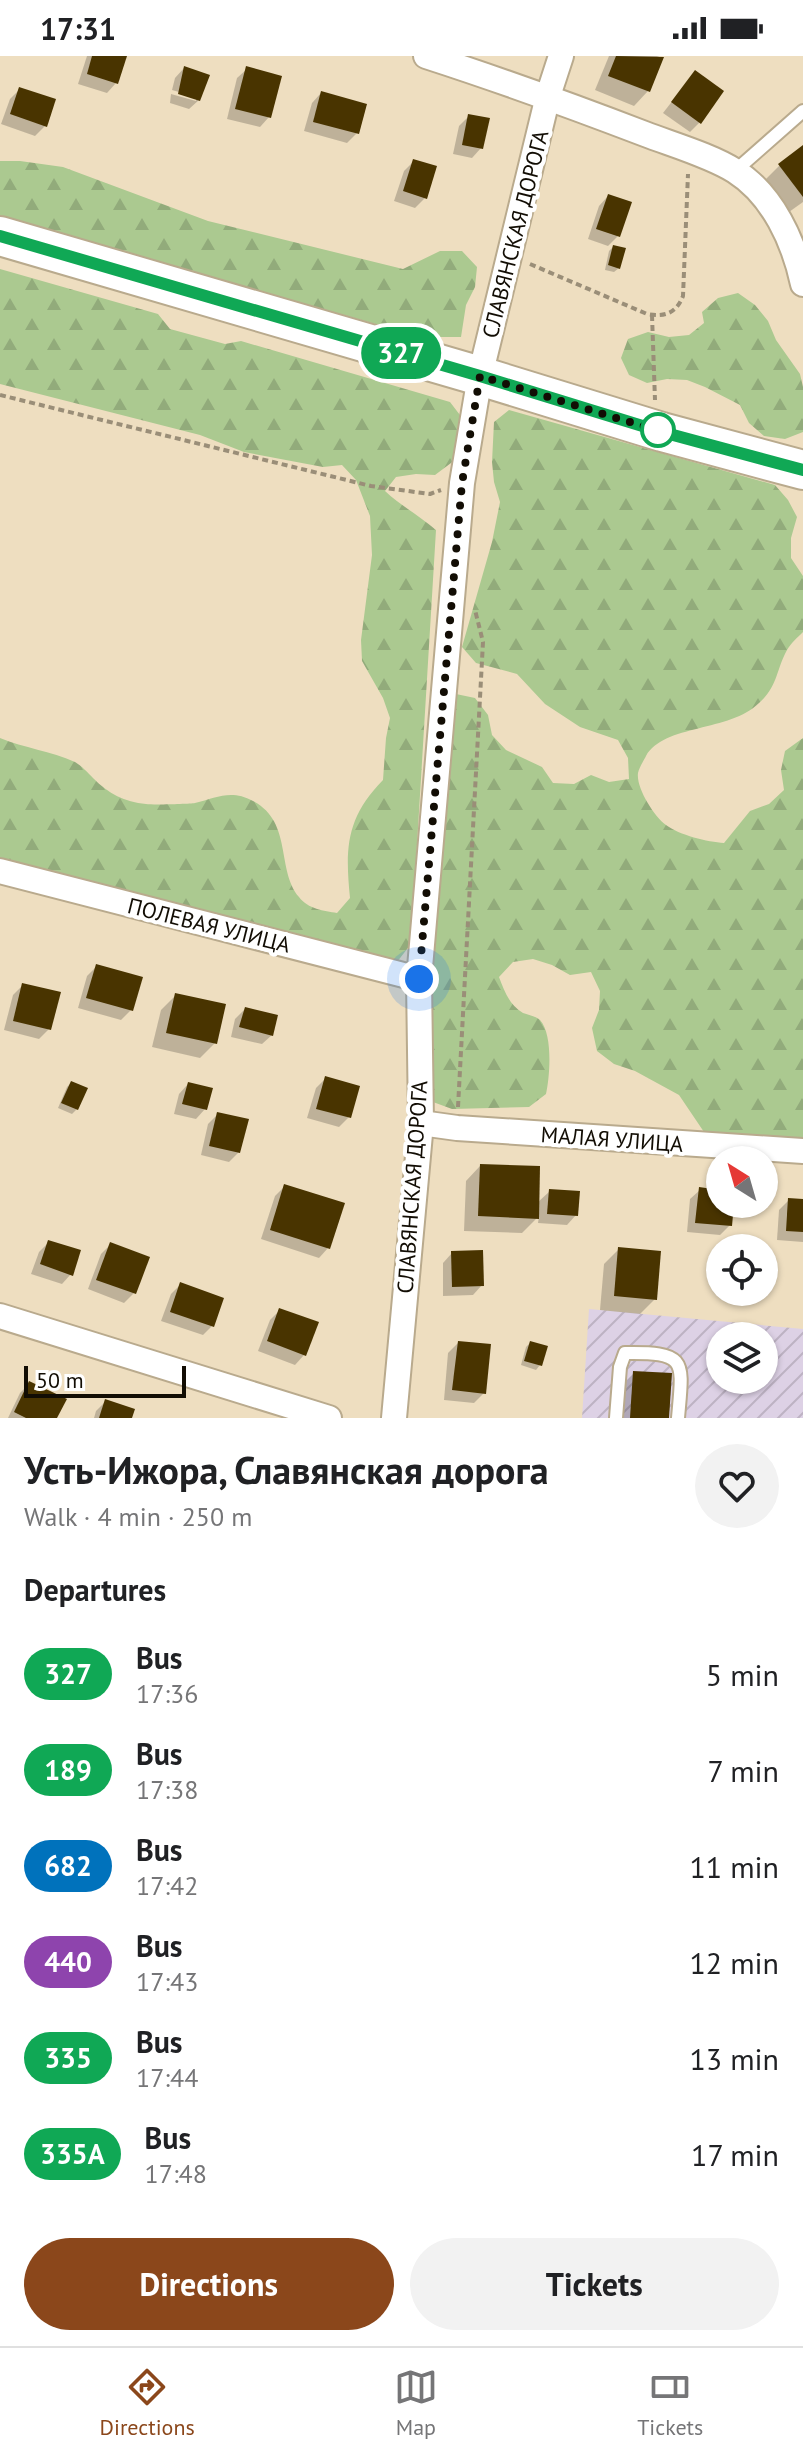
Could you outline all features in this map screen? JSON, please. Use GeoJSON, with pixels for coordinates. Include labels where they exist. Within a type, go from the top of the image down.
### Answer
{"type":"FeatureCollection","features":[{"type":"Feature","properties":{"kind":"main road"},"geometry":{"type":"LineString","coordinates":[[0,236],[662,432],[803,470]]}},
{"type":"Feature","properties":{"kind":"street"},"geometry":{"type":"LineString","coordinates":[[426,56],[548,96],[735,171],[758,191],[775,212],[798,260],[803,284]]}},
{"type":"Feature","properties":{"kind":"street","name":"СЛАВЯНСКАЯ ДОРОГА"},"geometry":{"type":"LineString","coordinates":[[394,1418],[421,1123],[419,979],[462,483],[480,376],[548,96],[561,56]]}},
{"type":"Feature","properties":{"kind":"street","name":"ПОЛЕВАЯ УЛИЦА"},"geometry":{"type":"LineString","coordinates":[[0,871],[419,979]]}},
{"type":"Feature","properties":{"kind":"street","name":"МАЛАЯ УЛИЦА"},"geometry":{"type":"LineString","coordinates":[[421,1123],[803,1151]]}},
{"type":"Feature","properties":{"kind":"street"},"geometry":{"type":"LineString","coordinates":[[0,1316],[329,1418]]}},
{"type":"Feature","properties":{"kind":"lane"},"geometry":{"type":"LineString","coordinates":[[735,171],[803,111]]}},
{"type":"Feature","properties":{"kind":"lane"},"geometry":{"type":"LineString","coordinates":[[616,1418],[620,1367],[625,1353],[661,1353],[676,1361],[682,1374],[678,1418]]}},
{"type":"Feature","properties":{"kind":"path"},"geometry":{"type":"LineString","coordinates":[[510,255],[652,315],[670,313],[683,296],[688,150]]}},
{"type":"Feature","properties":{"kind":"path"},"geometry":{"type":"LineString","coordinates":[[652,315],[654,400],[668,404]]}},
{"type":"Feature","properties":{"kind":"path"},"geometry":{"type":"LineString","coordinates":[[0,395],[371,486],[430,494],[462,483]]}},
{"type":"Feature","properties":{"kind":"path"},"geometry":{"type":"LineString","coordinates":[[457,1128],[483,642],[471,602]]}},
{"type":"Feature","properties":{"kind":"shaded area"},"geometry":{"type":"Polygon","coordinates":[[[589,1309],[728,1322],[706,1322],[706,1394],[778,1394],[778,1327],[803,1329],[803,1418],[582,1418],[589,1309]]]}},
{"type":"Feature","properties":{"kind":"green space"},"geometry":{"type":"Polygon","coordinates":[[[0,161],[63,167],[208,221],[403,269],[440,251],[462,251],[477,267],[475,287],[466,305],[461,337],[421,337],[0,217],[0,161]]]}},
{"type":"Feature","properties":{"kind":"green space"},"geometry":{"type":"Polygon","coordinates":[[[0,269],[158,314],[170,329],[225,344],[241,341],[450,402],[463,419],[455,460],[435,475],[396,477],[385,491],[436,530],[411,944],[397,962],[0,864],[0,738],[75,762],[105,789],[131,801],[191,803],[231,795],[253,801],[266,810],[274,821],[288,874],[299,897],[312,907],[337,913],[350,898],[348,849],[355,821],[383,780],[390,718],[383,698],[362,661],[361,640],[372,555],[370,516],[356,480],[342,465],[323,467],[244,452],[200,435],[0,384],[0,269]]]}},
{"type":"Feature","properties":{"kind":"green space"},"geometry":{"type":"Polygon","coordinates":[[[738,293],[755,305],[768,321],[776,340],[800,374],[803,432],[785,439],[764,436],[749,423],[740,405],[687,380],[667,379],[647,383],[629,375],[621,358],[628,339],[648,332],[669,337],[689,335],[704,323],[702,312],[718,298],[738,293]]]}},
{"type":"Feature","properties":{"kind":"green space"},"geometry":{"type":"Polygon","coordinates":[[[509,410],[775,485],[797,517],[791,538],[791,558],[803,576],[803,632],[787,650],[770,690],[747,712],[667,738],[655,746],[646,756],[638,779],[647,801],[666,825],[694,837],[724,843],[750,811],[769,804],[784,790],[781,770],[785,751],[803,738],[803,1142],[704,1132],[679,1095],[635,1071],[614,1064],[597,1051],[592,1028],[599,1010],[600,991],[591,972],[570,975],[533,959],[513,962],[499,977],[514,1006],[538,1019],[544,1026],[549,1056],[546,1094],[529,1107],[452,1109],[433,1102],[423,1085],[456,694],[475,698],[488,715],[492,735],[506,750],[542,767],[553,783],[574,784],[591,775],[609,782],[629,779],[628,758],[618,740],[580,727],[545,704],[517,674],[476,663],[462,647],[492,542],[500,502],[492,462],[494,422],[509,410]]]}},
{"type":"Feature","properties":{"kind":"building"},"geometry":{"type":"Polygon","coordinates":[[[92,56],[127,56],[118,84],[87,74],[92,56]]]}},
{"type":"Feature","properties":{"kind":"building"},"geometry":{"type":"Polygon","coordinates":[[[616,56],[664,57],[650,92],[608,76],[616,56]]]}},
{"type":"Feature","properties":{"kind":"building"},"geometry":{"type":"Polygon","coordinates":[[[184,66],[210,75],[200,101],[178,94],[184,66]]]}},
{"type":"Feature","properties":{"kind":"building"},"geometry":{"type":"Polygon","coordinates":[[[246,66],[282,76],[271,118],[235,109],[246,66]]]}},
{"type":"Feature","properties":{"kind":"building"},"geometry":{"type":"Polygon","coordinates":[[[695,70],[724,91],[701,124],[671,102],[695,70]]]}},
{"type":"Feature","properties":{"kind":"building"},"geometry":{"type":"Polygon","coordinates":[[[19,87],[56,99],[47,127],[10,114],[19,87]]]}},
{"type":"Feature","properties":{"kind":"building"},"geometry":{"type":"Polygon","coordinates":[[[321,91],[367,104],[359,134],[313,122],[321,91]]]}},
{"type":"Feature","properties":{"kind":"building"},"geometry":{"type":"Polygon","coordinates":[[[468,114],[490,118],[483,149],[462,145],[468,114]]]}},
{"type":"Feature","properties":{"kind":"building"},"geometry":{"type":"Polygon","coordinates":[[[803,145],[803,197],[778,164],[803,145]]]}},
{"type":"Feature","properties":{"kind":"building"},"geometry":{"type":"Polygon","coordinates":[[[413,159],[437,166],[427,199],[403,191],[413,159]]]}},
{"type":"Feature","properties":{"kind":"building"},"geometry":{"type":"Polygon","coordinates":[[[608,194],[632,202],[620,237],[596,229],[608,194]]]}},
{"type":"Feature","properties":{"kind":"building"},"geometry":{"type":"Polygon","coordinates":[[[613,245],[626,248],[620,269],[608,265],[613,245]]]}},
{"type":"Feature","properties":{"kind":"building"},"geometry":{"type":"Polygon","coordinates":[[[96,964],[143,977],[133,1011],[86,998],[96,964]]]}},
{"type":"Feature","properties":{"kind":"building"},"geometry":{"type":"Polygon","coordinates":[[[22,983],[61,992],[51,1030],[13,1021],[22,983]]]}},
{"type":"Feature","properties":{"kind":"building"},"geometry":{"type":"Polygon","coordinates":[[[175,993],[226,1004],[217,1044],[166,1033],[175,993]]]}},
{"type":"Feature","properties":{"kind":"building"},"geometry":{"type":"Polygon","coordinates":[[[245,1007],[278,1015],[273,1036],[239,1027],[245,1007]]]}},
{"type":"Feature","properties":{"kind":"building"},"geometry":{"type":"Polygon","coordinates":[[[325,1076],[360,1086],[351,1118],[316,1109],[325,1076]]]}},
{"type":"Feature","properties":{"kind":"building"},"geometry":{"type":"Polygon","coordinates":[[[71,1081],[88,1088],[78,1110],[61,1103],[71,1081]]]}},
{"type":"Feature","properties":{"kind":"building"},"geometry":{"type":"Polygon","coordinates":[[[188,1082],[213,1088],[207,1110],[182,1104],[188,1082]]]}},
{"type":"Feature","properties":{"kind":"building"},"geometry":{"type":"Polygon","coordinates":[[[217,1112],[249,1119],[240,1153],[209,1146],[217,1112]]]}},
{"type":"Feature","properties":{"kind":"building"},"geometry":{"type":"Polygon","coordinates":[[[480,1164],[540,1166],[539,1219],[478,1216],[480,1164]]]}},
{"type":"Feature","properties":{"kind":"building"},"geometry":{"type":"Polygon","coordinates":[[[284,1184],[345,1203],[330,1249],[270,1230],[284,1184]]]}},
{"type":"Feature","properties":{"kind":"building"},"geometry":{"type":"Polygon","coordinates":[[[699,1187],[706,1188],[706,1218],[733,1218],[732,1226],[695,1223],[699,1187]]]}},
{"type":"Feature","properties":{"kind":"building"},"geometry":{"type":"Polygon","coordinates":[[[549,1189],[580,1191],[578,1216],[547,1214],[549,1189]]]}},
{"type":"Feature","properties":{"kind":"building"},"geometry":{"type":"Polygon","coordinates":[[[788,1198],[803,1199],[803,1232],[786,1231],[788,1198]]]}},
{"type":"Feature","properties":{"kind":"building"},"geometry":{"type":"Polygon","coordinates":[[[48,1240],[81,1250],[73,1276],[40,1264],[48,1240]]]}},
{"type":"Feature","properties":{"kind":"building"},"geometry":{"type":"Polygon","coordinates":[[[110,1242],[150,1257],[136,1294],[96,1280],[110,1242]]]}},
{"type":"Feature","properties":{"kind":"building"},"geometry":{"type":"Polygon","coordinates":[[[618,1247],[661,1251],[657,1300],[614,1296],[618,1247]]]}},
{"type":"Feature","properties":{"kind":"building"},"geometry":{"type":"Polygon","coordinates":[[[483,1250],[484,1286],[452,1287],[451,1251],[483,1250]]]}},
{"type":"Feature","properties":{"kind":"building"},"geometry":{"type":"Polygon","coordinates":[[[180,1282],[224,1298],[214,1327],[170,1312],[180,1282]]]}},
{"type":"Feature","properties":{"kind":"building"},"geometry":{"type":"Polygon","coordinates":[[[279,1308],[319,1322],[306,1356],[267,1341],[279,1308]]]}},
{"type":"Feature","properties":{"kind":"building"},"geometry":{"type":"Polygon","coordinates":[[[458,1341],[491,1344],[486,1394],[452,1390],[458,1341]]]}},
{"type":"Feature","properties":{"kind":"building"},"geometry":{"type":"Polygon","coordinates":[[[530,1341],[548,1346],[542,1366],[524,1361],[530,1341]]]}},
{"type":"Feature","properties":{"kind":"building"},"geometry":{"type":"Polygon","coordinates":[[[633,1371],[672,1373],[669,1418],[630,1418],[633,1371]]]}},
{"type":"Feature","properties":{"kind":"building"},"geometry":{"type":"Polygon","coordinates":[[[29,1381],[67,1399],[57,1418],[26,1418],[14,1412],[29,1381]]]}},
{"type":"Feature","properties":{"kind":"building"},"geometry":{"type":"Polygon","coordinates":[[[105,1399],[135,1409],[132,1418],[99,1418],[105,1399]]]}},
{"type":"Feature","properties":{"kind":"bus line","name":"327"},"geometry":{"type":"LineString","coordinates":[[0,236],[662,432],[803,470]]}},
{"type":"Feature","properties":{"kind":"route"},"geometry":{"type":"LineString","coordinates":[[419,979],[462,483],[480,376],[662,432],[658,430]]}}]}
